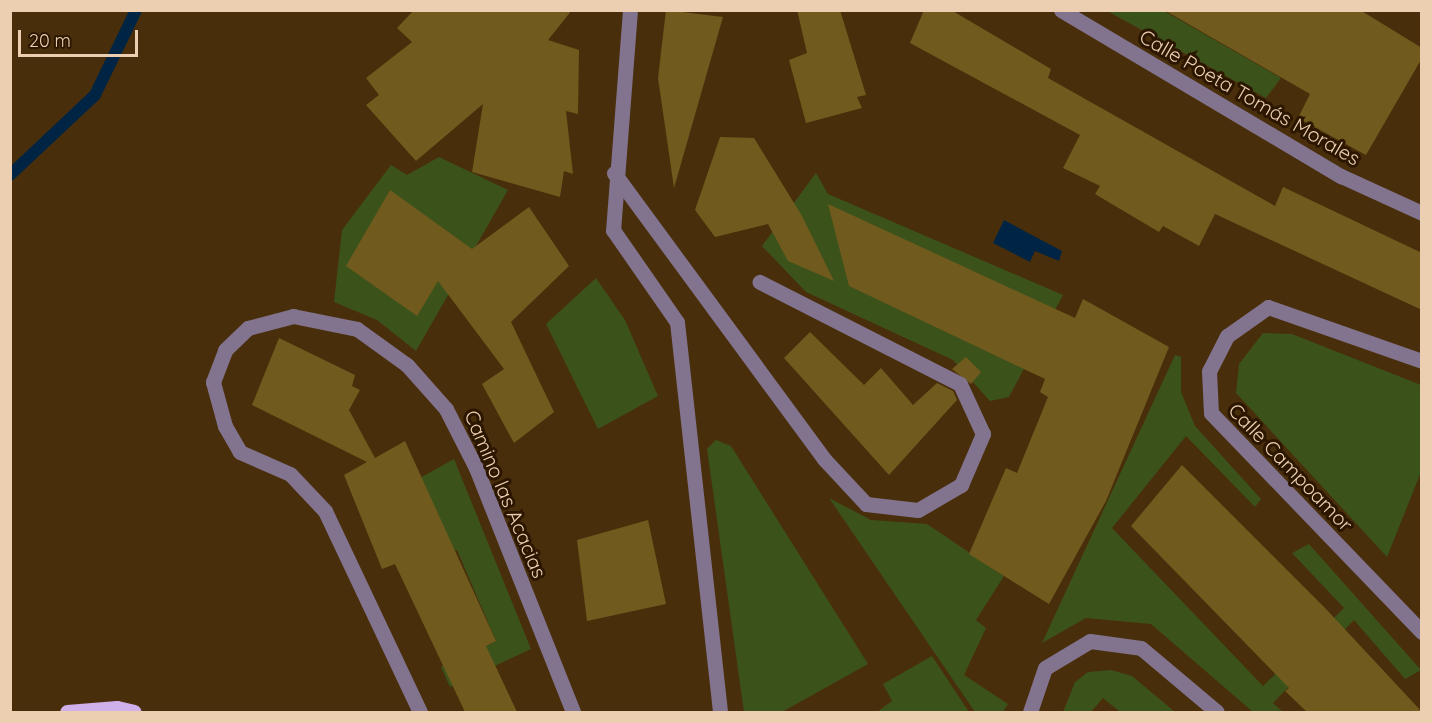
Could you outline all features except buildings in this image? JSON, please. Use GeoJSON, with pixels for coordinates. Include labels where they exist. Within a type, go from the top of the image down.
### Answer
{"type":"FeatureCollection","features":[{"type":"Feature","properties":{"kind":"main road"},"geometry":{"type":"LineString","coordinates":[[67,712],[117,708],[134,712]]}},
{"type":"Feature","properties":{"kind":"street"},"geometry":{"type":"LineString","coordinates":[[630,10],[614,173],[613,230],[677,322],[720,712]]}},
{"type":"Feature","properties":{"kind":"street","name":"Calle Poeta Tomás Morales"},"geometry":{"type":"LineString","coordinates":[[1061,10],[1341,176],[1422,213]]}},
{"type":"Feature","properties":{"kind":"street"},"geometry":{"type":"LineString","coordinates":[[614,173],[825,460],[866,504],[918,510],[961,485],[982,434],[960,384],[760,282]]}},
{"type":"Feature","properties":{"kind":"street","name":"Calle Campoamor"},"geometry":{"type":"LineString","coordinates":[[1422,362],[1268,307],[1227,336],[1209,371],[1210,413],[1422,632]]}},
{"type":"Feature","properties":{"kind":"street","name":"Camino las Acacias"},"geometry":{"type":"LineString","coordinates":[[420,712],[325,511],[290,474],[240,452],[225,426],[213,382],[225,350],[248,328],[293,316],[357,329],[407,365],[447,409],[476,468],[573,712]]}},
{"type":"Feature","properties":{"kind":"street"},"geometry":{"type":"LineString","coordinates":[[1030,712],[1045,669],[1090,641],[1141,648],[1212,709]]}},
{"type":"Feature","properties":{"kind":"green space"},"geometry":{"type":"Polygon","coordinates":[[[1107,11],[1164,11],[1281,78],[1266,98],[1107,11]]]}},
{"type":"Feature","properties":{"kind":"green space"},"geometry":{"type":"Polygon","coordinates":[[[439,157],[508,190],[416,351],[377,320],[334,302],[342,230],[391,165],[407,175],[439,157]]]}},
{"type":"Feature","properties":{"kind":"green space"},"geometry":{"type":"Polygon","coordinates":[[[816,173],[828,194],[1063,295],[1009,397],[990,401],[953,360],[806,292],[762,246],[816,173]]]}},
{"type":"Feature","properties":{"kind":"green space"},"geometry":{"type":"Polygon","coordinates":[[[596,278],[625,320],[658,396],[598,429],[546,324],[596,278]]]}},
{"type":"Feature","properties":{"kind":"green space"},"geometry":{"type":"Polygon","coordinates":[[[1263,333],[1292,334],[1421,385],[1421,472],[1387,557],[1236,393],[1239,364],[1263,333]]]}},
{"type":"Feature","properties":{"kind":"green space"},"geometry":{"type":"Polygon","coordinates":[[[1175,355],[1181,357],[1181,392],[1195,426],[1261,499],[1255,507],[1186,436],[1112,528],[1263,686],[1344,608],[1292,553],[1309,544],[1421,670],[1405,679],[1354,620],[1273,703],[1283,712],[1253,712],[1151,624],[1086,618],[1042,643],[1175,355]]]}},
{"type":"Feature","properties":{"kind":"green space"},"geometry":{"type":"Polygon","coordinates":[[[716,440],[731,446],[868,664],[782,712],[744,712],[707,449],[716,440]]]}},
{"type":"Feature","properties":{"kind":"green space"},"geometry":{"type":"Polygon","coordinates":[[[454,459],[531,649],[450,687],[441,667],[496,641],[457,550],[435,561],[420,478],[454,459]]]}},
{"type":"Feature","properties":{"kind":"green space"},"geometry":{"type":"Polygon","coordinates":[[[829,498],[871,520],[927,524],[1004,576],[976,620],[986,628],[964,675],[1008,704],[1003,712],[975,712],[829,498]]]}},
{"type":"Feature","properties":{"kind":"green space"},"geometry":{"type":"Polygon","coordinates":[[[932,656],[969,712],[877,712],[892,701],[883,684],[932,656]]]}},
{"type":"Feature","properties":{"kind":"green space"},"geometry":{"type":"Polygon","coordinates":[[[1111,670],[1132,676],[1175,712],[1120,712],[1103,698],[1091,712],[1063,712],[1075,682],[1088,672],[1111,670]]]}},
{"type":"Feature","properties":{"kind":"water"},"geometry":{"type":"Polygon","coordinates":[[[1004,220],[1062,251],[1059,261],[1035,251],[1030,262],[993,243],[1004,220]]]}},
{"type":"Feature","properties":{"kind":"waterway"},"geometry":{"type":"LineString","coordinates":[[10,175],[95,95],[136,10]]}}]}
